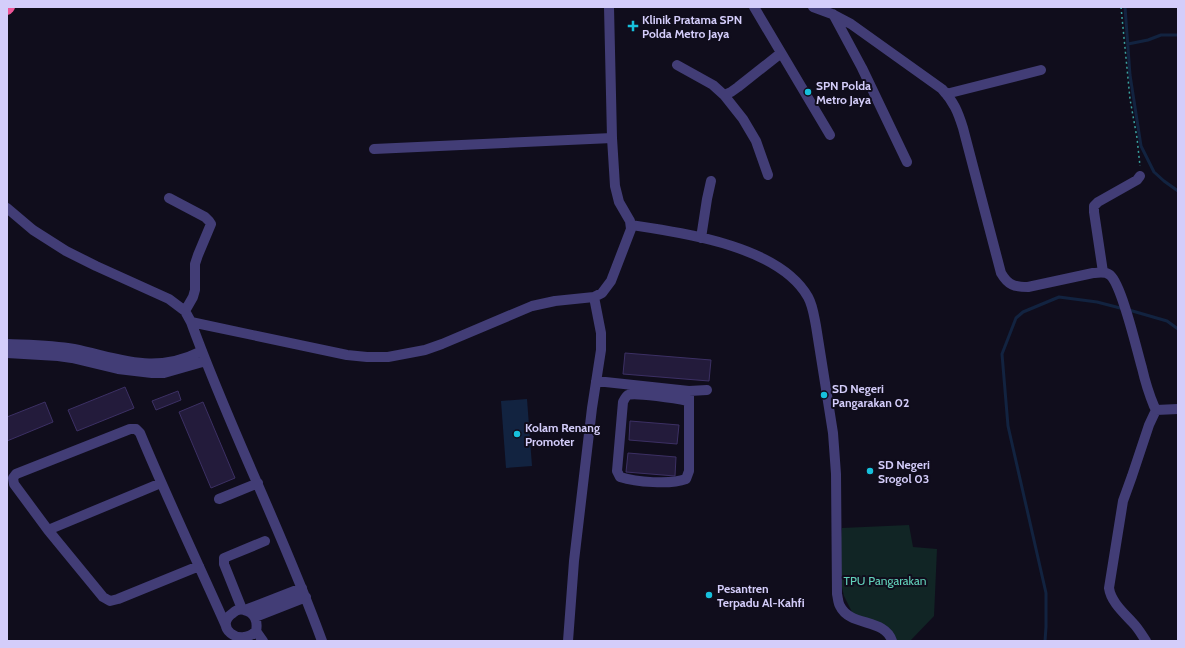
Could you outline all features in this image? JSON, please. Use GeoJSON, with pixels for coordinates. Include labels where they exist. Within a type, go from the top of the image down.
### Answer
{"type":"FeatureCollection","features":[{"type":"Feature","properties":{"kind":"street"},"geometry":{"type":"LineString","coordinates":[[191,322],[347,355],[388,357],[407,354],[436,346],[532,306],[555,301],[594,297],[602,293],[611,282],[630,233],[631,225],[616,194],[612,138],[609,7]]}},
{"type":"Feature","properties":{"kind":"street"},"geometry":{"type":"LineString","coordinates":[[754,7],[830,135]]}},
{"type":"Feature","properties":{"kind":"street"},"geometry":{"type":"LineString","coordinates":[[814,7],[851,24],[942,89],[951,99],[961,123],[1001,273],[1006,281],[1012,285],[1020,287],[1103,272],[1115,281],[1123,302],[1142,369],[1156,410],[1149,425],[1123,501],[1109,588],[1110,593],[1117,604],[1146,641]]}},
{"type":"Feature","properties":{"kind":"street"},"geometry":{"type":"LineString","coordinates":[[832,14],[862,68],[907,162]]}},
{"type":"Feature","properties":{"kind":"street"},"geometry":{"type":"LineString","coordinates":[[724,95],[738,87],[781,53]]}},
{"type":"Feature","properties":{"kind":"street"},"geometry":{"type":"LineString","coordinates":[[676,65],[713,85],[724,95],[743,119],[756,141],[768,175]]}},
{"type":"Feature","properties":{"kind":"street"},"geometry":{"type":"LineString","coordinates":[[946,94],[1040,70]]}},
{"type":"Feature","properties":{"kind":"street"},"geometry":{"type":"LineString","coordinates":[[374,149],[612,138]]}},
{"type":"Feature","properties":{"kind":"street"},"geometry":{"type":"LineString","coordinates":[[1103,272],[1094,206],[1098,202],[1137,180],[1140,176]]}},
{"type":"Feature","properties":{"kind":"street"},"geometry":{"type":"LineString","coordinates":[[701,238],[711,181]]}},
{"type":"Feature","properties":{"kind":"street"},"geometry":{"type":"LineString","coordinates":[[169,198],[205,217],[211,224],[195,264],[195,290],[193,297],[185,311]]}},
{"type":"Feature","properties":{"kind":"street"},"geometry":{"type":"LineString","coordinates":[[7,208],[33,230],[66,251],[96,266],[156,292],[169,299],[185,311],[191,322],[304,593],[322,641]]}},
{"type":"Feature","properties":{"kind":"street"},"geometry":{"type":"LineString","coordinates":[[631,225],[670,231],[701,238],[760,256],[790,276],[801,287],[808,298],[816,326],[833,433],[836,474],[838,594],[840,606],[844,612],[852,617],[887,632],[892,641]]}},
{"type":"Feature","properties":{"kind":"street"},"geometry":{"type":"LineString","coordinates":[[568,641],[574,561],[601,350],[599,320],[594,297]]}},
{"type":"Feature","properties":{"kind":"street"},"geometry":{"type":"LineString","coordinates":[[7,344],[120,361],[152,364],[163,364],[190,357],[202,351]]}},
{"type":"Feature","properties":{"kind":"street"},"geometry":{"type":"LineString","coordinates":[[7,353],[58,356],[73,354],[118,370],[152,373],[164,373],[206,361]]}},
{"type":"Feature","properties":{"kind":"street"},"geometry":{"type":"LineString","coordinates":[[596,381],[689,396]]}},
{"type":"Feature","properties":{"kind":"street"},"geometry":{"type":"LineString","coordinates":[[689,396],[689,471],[686,479],[681,481],[664,482],[631,481],[620,477],[617,471],[622,402],[624,398],[628,395],[637,394],[689,396],[707,390]]}},
{"type":"Feature","properties":{"kind":"street"},"geometry":{"type":"LineString","coordinates":[[1156,410],[1178,409]]}},
{"type":"Feature","properties":{"kind":"street"},"geometry":{"type":"LineString","coordinates":[[199,566],[118,599],[110,600],[103,598],[48,530],[14,484],[13,478],[16,474],[136,429],[140,433],[199,566],[226,633],[236,640],[243,641],[248,639],[256,632],[257,627],[255,617],[251,613],[244,610],[224,564],[224,558],[264,541]]}},
{"type":"Feature","properties":{"kind":"street"},"geometry":{"type":"LineString","coordinates":[[48,530],[161,483]]}},
{"type":"Feature","properties":{"kind":"street"},"geometry":{"type":"LineString","coordinates":[[219,499],[258,483]]}},
{"type":"Feature","properties":{"kind":"street"},"geometry":{"type":"LineString","coordinates":[[226,633],[226,620],[229,615],[236,610],[244,610],[304,593]]}},
{"type":"Feature","properties":{"kind":"street"},"geometry":{"type":"LineString","coordinates":[[255,617],[304,593]]}},
{"type":"Feature","properties":{"kind":"street"},"geometry":{"type":"LineString","coordinates":[[256,632],[262,641]]}},
{"type":"Feature","properties":{"kind":"path"},"geometry":{"type":"LineString","coordinates":[[1121,7],[1130,99],[1137,138],[1140,176]]}},
{"type":"Feature","properties":{"kind":"green space","name":"TPU Pangarakan"},"geometry":{"type":"Polygon","coordinates":[[[909,525],[913,547],[937,549],[934,616],[910,641],[893,641],[855,618],[844,596],[838,564],[842,528],[909,525]]]}},
{"type":"Feature","properties":{"kind":"water","name":"Kolam Renang Promoter"},"geometry":{"type":"Polygon","coordinates":[[[527,399],[532,466],[506,468],[501,401],[527,399]]]}},
{"type":"Feature","properties":{"kind":"building"},"geometry":{"type":"Polygon","coordinates":[[[625,353],[711,360],[709,381],[623,374],[625,353]]]}},
{"type":"Feature","properties":{"kind":"building"},"geometry":{"type":"Polygon","coordinates":[[[125,387],[134,408],[77,431],[68,410],[125,387]]]}},
{"type":"Feature","properties":{"kind":"building"},"geometry":{"type":"Polygon","coordinates":[[[178,391],[181,400],[156,410],[152,401],[178,391]]]}},
{"type":"Feature","properties":{"kind":"building"},"geometry":{"type":"Polygon","coordinates":[[[45,402],[53,422],[7,441],[7,417],[45,402]]]}},
{"type":"Feature","properties":{"kind":"building"},"geometry":{"type":"Polygon","coordinates":[[[203,402],[235,478],[211,488],[179,412],[203,402]]]}},
{"type":"Feature","properties":{"kind":"building"},"geometry":{"type":"Polygon","coordinates":[[[630,421],[679,425],[677,444],[629,440],[630,421]]]}},
{"type":"Feature","properties":{"kind":"building"},"geometry":{"type":"Polygon","coordinates":[[[628,453],[676,457],[675,476],[626,472],[628,453]]]}},
{"type":"Feature","properties":{"kind":"waterway"},"geometry":{"type":"LineString","coordinates":[[1125,7],[1130,75],[1141,146],[1154,172],[1178,191]]}},
{"type":"Feature","properties":{"kind":"waterway"},"geometry":{"type":"LineString","coordinates":[[1128,44],[1148,40],[1161,35],[1178,35]]}},
{"type":"Feature","properties":{"kind":"waterway"},"geometry":{"type":"LineString","coordinates":[[1045,641],[1046,593],[1008,426],[1002,354],[1016,318],[1023,312],[1059,297],[1097,302],[1124,309]]}},
{"type":"Feature","properties":{"kind":"waterway"},"geometry":{"type":"LineString","coordinates":[[1129,310],[1167,321],[1178,329]]}},
{"type":"Feature","properties":{"kind":"place","name":"Klinik Pratama SPN Polda Metro Jaya"},"geometry":{"type":"Point","coordinates":[633,26]}},
{"type":"Feature","properties":{"kind":"place","name":"SPN Polda Metro Jaya"},"geometry":{"type":"Point","coordinates":[808,92]}},
{"type":"Feature","properties":{"kind":"place","name":"SD Negeri Pangarakan 02"},"geometry":{"type":"Point","coordinates":[824,395]}},
{"type":"Feature","properties":{"kind":"place","name":"Kolam Renang Promoter"},"geometry":{"type":"Point","coordinates":[517,434]}},
{"type":"Feature","properties":{"kind":"place","name":"SD Negeri Srogol 03"},"geometry":{"type":"Point","coordinates":[870,471]}},
{"type":"Feature","properties":{"kind":"place","name":"Pesantren Terpadu Al-Kahfi"},"geometry":{"type":"Point","coordinates":[709,595]}}]}
